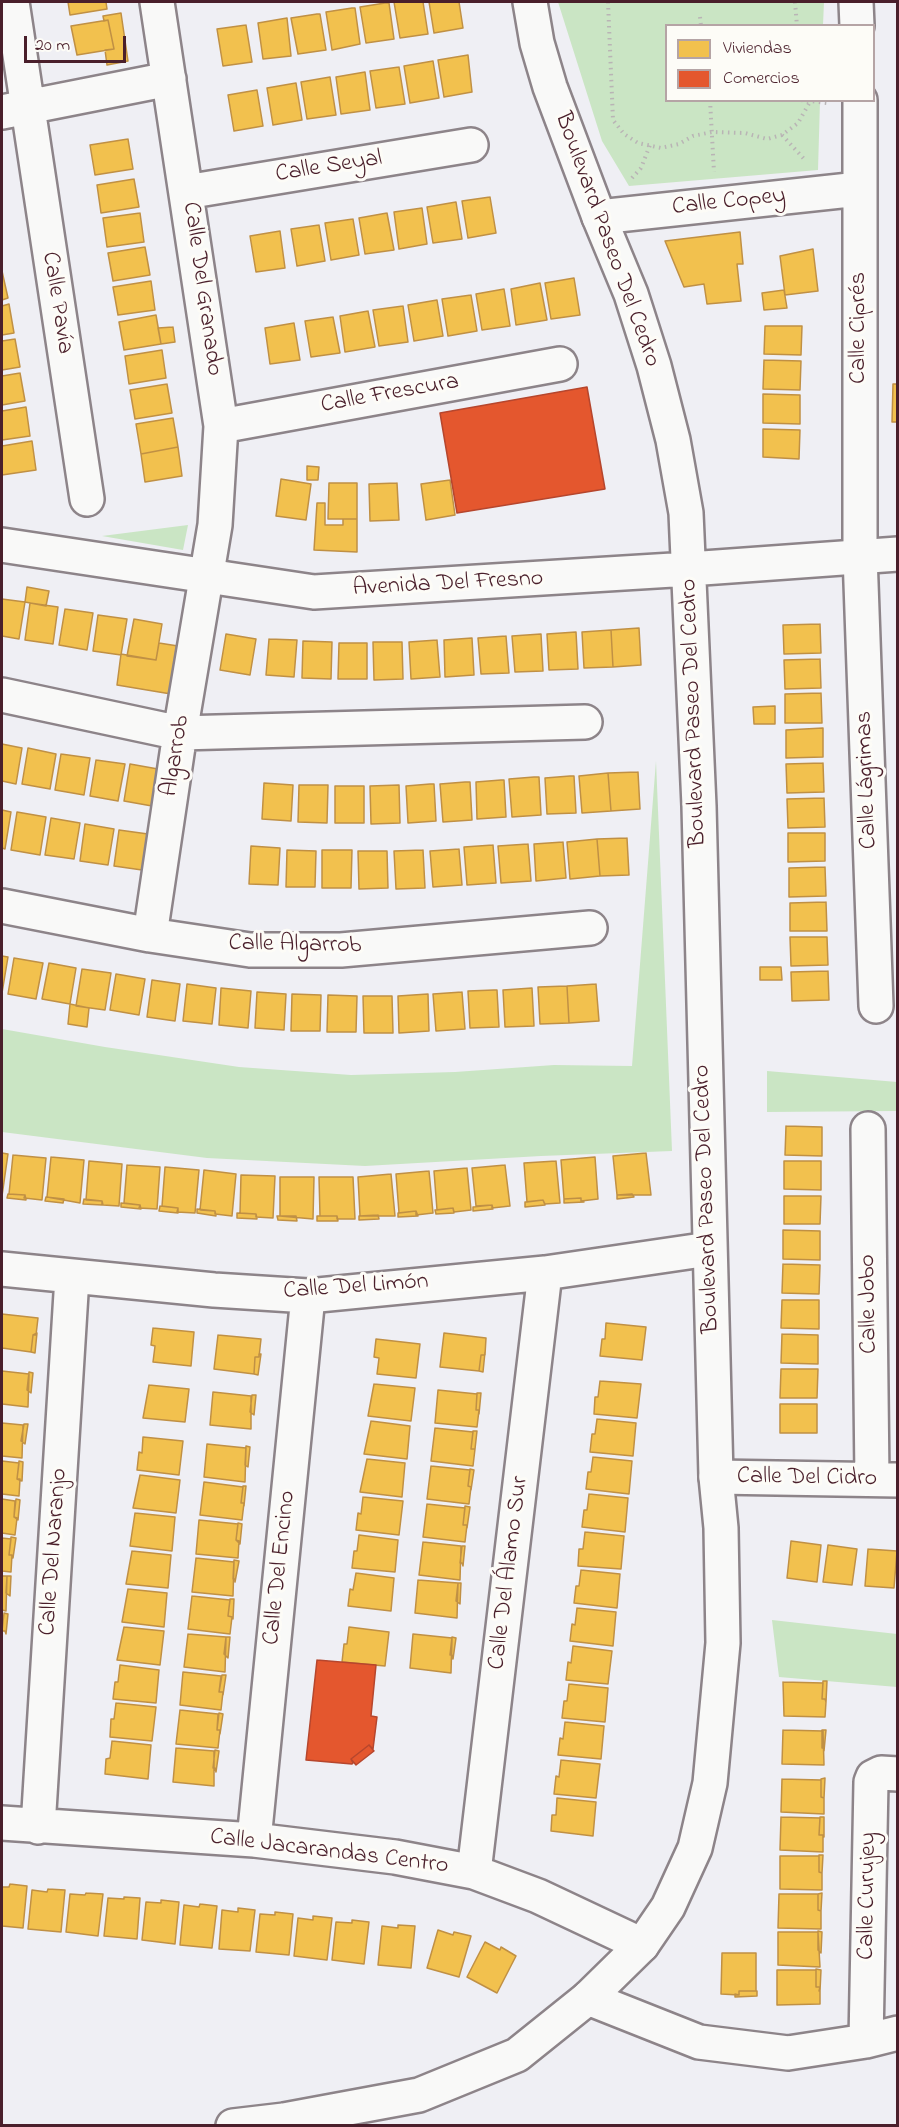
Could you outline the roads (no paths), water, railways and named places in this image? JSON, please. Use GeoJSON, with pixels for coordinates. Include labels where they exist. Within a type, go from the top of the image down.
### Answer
{"type":"FeatureCollection","features":[{"type":"Feature","properties":{"kind":"street","name":"Calle Pavía"},"geometry":{"type":"LineString","coordinates":[[12,2],[14,110],[87,499]]}},
{"type":"Feature","properties":{"kind":"street","name":"Calle Del Granado"},"geometry":{"type":"LineString","coordinates":[[157,2],[221,426],[215,525],[207,577]]}},
{"type":"Feature","properties":{"kind":"street","name":"Boulevard Paseo Del Cedro"},"geometry":{"type":"LineString","coordinates":[[234,2126],[284,2120],[419,2095],[517,2055],[588,1998],[642,1945],[668,1907],[696,1848],[710,1783],[723,1643],[721,1528],[716,1477],[699,806],[686,513],[673,440],[654,366],[631,294],[550,87],[537,43],[530,2]]}},
{"type":"Feature","properties":{"kind":"street"},"geometry":{"type":"LineString","coordinates":[[856,2],[857,24]]}},
{"type":"Feature","properties":{"kind":"street"},"geometry":{"type":"LineString","coordinates":[[14,110],[169,79]]}},
{"type":"Feature","properties":{"kind":"street","name":"Calle Ciprés"},"geometry":{"type":"LineString","coordinates":[[860,102],[860,555]]}},
{"type":"Feature","properties":{"kind":"street","name":"Calle Seyal"},"geometry":{"type":"LineString","coordinates":[[186,192],[471,145]]}},
{"type":"Feature","properties":{"kind":"street","name":"Calle Copey"},"geometry":{"type":"LineString","coordinates":[[599,217],[859,189]]}},
{"type":"Feature","properties":{"kind":"street","name":"Calle Frescura"},"geometry":{"type":"LineString","coordinates":[[221,426],[560,364]]}},
{"type":"Feature","properties":{"kind":"street","name":"Avenida Del Fresno"},"geometry":{"type":"LineString","coordinates":[[2,545],[314,592],[897,554]]}},
{"type":"Feature","properties":{"kind":"street","name":"Calle Lágrimas"},"geometry":{"type":"LineString","coordinates":[[860,555],[876,1006]]}},
{"type":"Feature","properties":{"kind":"street","name":"Algarrob"},"geometry":{"type":"LineString","coordinates":[[150,935],[180,734],[207,577]]}},
{"type":"Feature","properties":{"kind":"street"},"geometry":{"type":"LineString","coordinates":[[2,695],[180,734],[585,722]]}},
{"type":"Feature","properties":{"kind":"street","name":"Calle Algarrob"},"geometry":{"type":"LineString","coordinates":[[2,906],[150,935],[250,950],[341,950],[590,928]]}},
{"type":"Feature","properties":{"kind":"street","name":"Calle Jobo"},"geometry":{"type":"LineString","coordinates":[[868,1129],[885,1480]]}},
{"type":"Feature","properties":{"kind":"street","name":"Calle Del Limón"},"geometry":{"type":"LineString","coordinates":[[2,1269],[214,1290],[308,1296],[545,1273],[710,1249]]}},
{"type":"Feature","properties":{"kind":"street","name":"Calle Del Álamo Sur"},"geometry":{"type":"LineString","coordinates":[[474,1872],[545,1273]]}},
{"type":"Feature","properties":{"kind":"street","name":"Calle Del Naranjo"},"geometry":{"type":"LineString","coordinates":[[38,1827],[72,1277]]}},
{"type":"Feature","properties":{"kind":"street","name":"Calle Del Encino"},"geometry":{"type":"LineString","coordinates":[[254,1840],[308,1296]]}},
{"type":"Feature","properties":{"kind":"street","name":"Calle Del Cidro"},"geometry":{"type":"LineString","coordinates":[[716,1477],[885,1480]]}},
{"type":"Feature","properties":{"kind":"street","name":"Calle Curujey"},"geometry":{"type":"LineString","coordinates":[[866,2041],[871,1782],[873,1776],[881,1773],[897,1774]]}},
{"type":"Feature","properties":{"kind":"street","name":"Calle Jacarandas Centro"},"geometry":{"type":"LineString","coordinates":[[2,1823],[254,1840],[383,1856],[474,1872],[538,1896],[642,1945]]}},
{"type":"Feature","properties":{"kind":"street"},"geometry":{"type":"LineString","coordinates":[[588,1998],[699,2042],[788,2053],[866,2041],[897,2033]]}}]}
